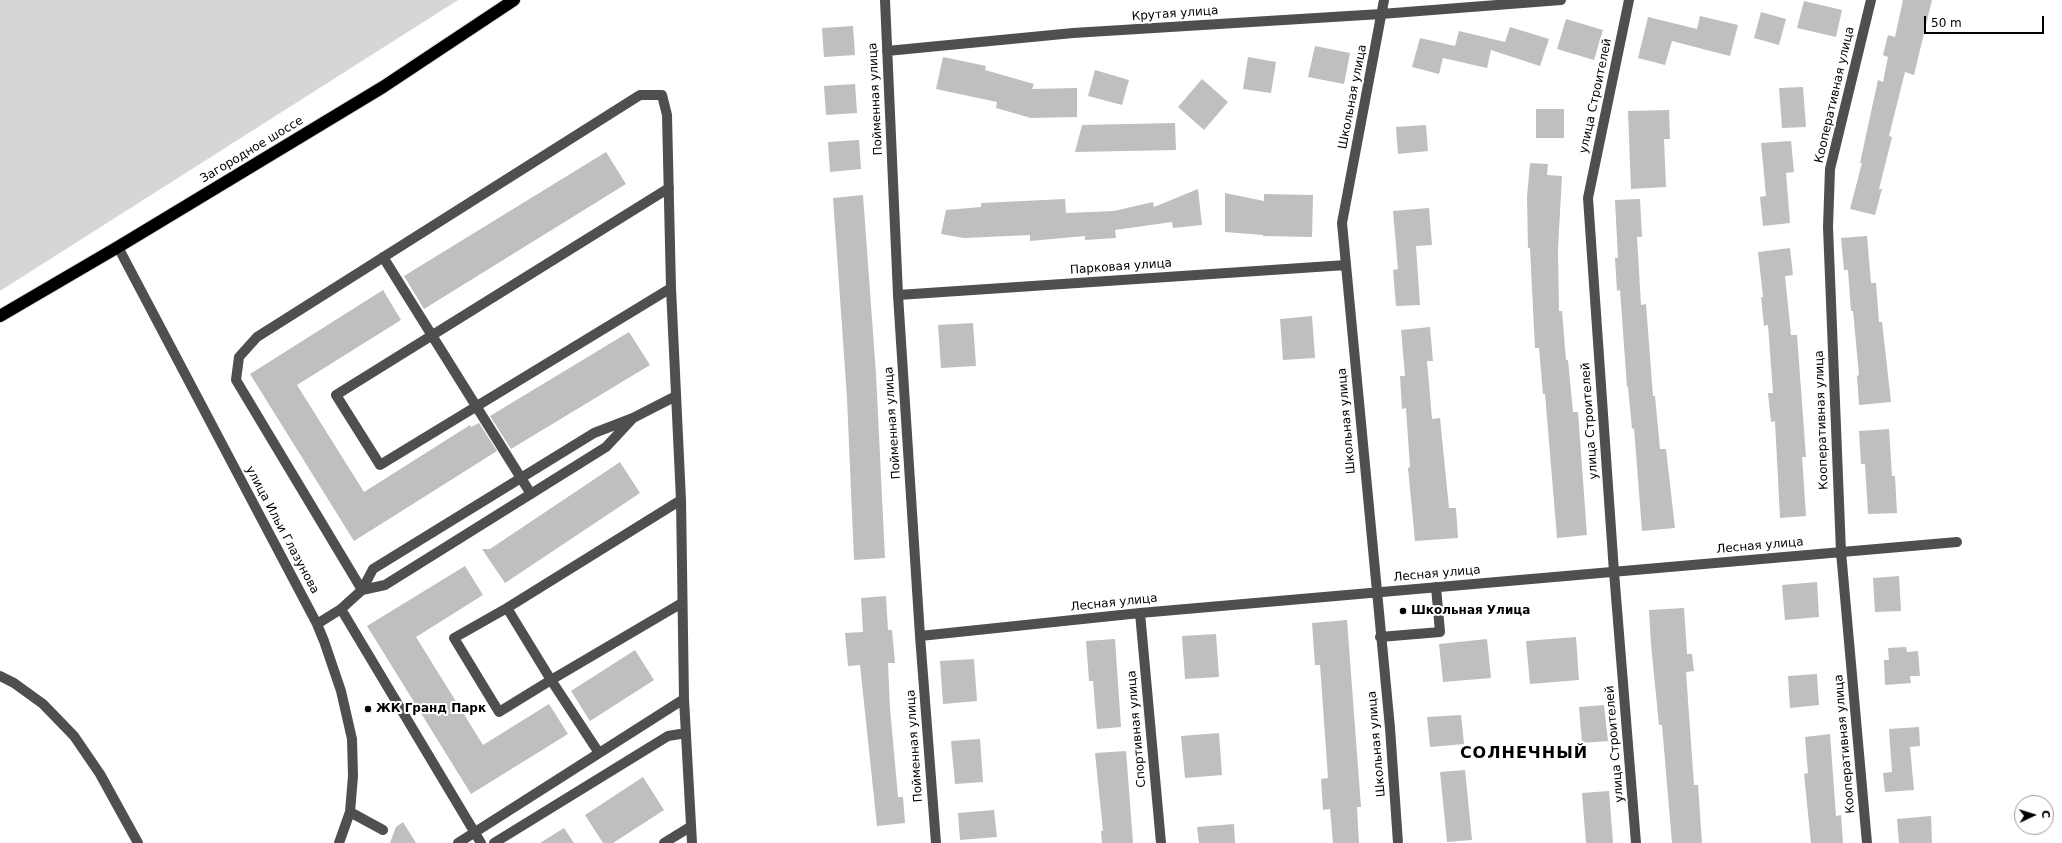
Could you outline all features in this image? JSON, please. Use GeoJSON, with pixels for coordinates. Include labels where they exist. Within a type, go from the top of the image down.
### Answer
{"type":"FeatureCollection","features":[{"type":"Feature","properties":{"kind":"highway","name":"Загородное шоссе"},"geometry":{"type":"LineString","coordinates":[[0,316],[118,248],[383,87],[514,0]]}},
{"type":"Feature","properties":{"kind":"street","name":"Пойменная улица"},"geometry":{"type":"LineString","coordinates":[[885,0],[898,295],[920,636],[936,843]]}},
{"type":"Feature","properties":{"kind":"street","name":"Школьная улица"},"geometry":{"type":"LineString","coordinates":[[1384,0],[1342,223],[1380,637],[1390,728],[1398,843]]}},
{"type":"Feature","properties":{"kind":"street","name":"Крутая улица"},"geometry":{"type":"LineString","coordinates":[[887,51],[1073,33],[1381,14],[1561,0]]}},
{"type":"Feature","properties":{"kind":"street","name":"улица Строителей"},"geometry":{"type":"LineString","coordinates":[[1629,0],[1588,198],[1614,572],[1636,843]]}},
{"type":"Feature","properties":{"kind":"street","name":"Кооперативная улица"},"geometry":{"type":"LineString","coordinates":[[1867,843],[1841,552],[1828,227],[1830,169],[1871,0]]}},
{"type":"Feature","properties":{"kind":"street"},"geometry":{"type":"LineString","coordinates":[[362,590],[236,380],[239,357],[257,337],[640,95],[662,95],[667,115],[672,288],[681,500],[684,699],[692,843]]}},
{"type":"Feature","properties":{"kind":"street"},"geometry":{"type":"LineString","coordinates":[[669,188],[336,395],[380,465],[476,405],[672,288]]}},
{"type":"Feature","properties":{"kind":"street","name":"улица Ильи Глазунова"},"geometry":{"type":"LineString","coordinates":[[118,248],[317,624],[341,691],[352,739],[353,776],[350,812],[339,843]]}},
{"type":"Feature","properties":{"kind":"street"},"geometry":{"type":"LineString","coordinates":[[383,257],[531,494]]}},
{"type":"Feature","properties":{"kind":"street","name":"Парковая улица"},"geometry":{"type":"LineString","coordinates":[[898,295],[1346,265]]}},
{"type":"Feature","properties":{"kind":"street"},"geometry":{"type":"LineString","coordinates":[[317,624],[341,609],[362,590],[372,569],[594,433],[633,418],[676,396]]}},
{"type":"Feature","properties":{"kind":"street"},"geometry":{"type":"LineString","coordinates":[[362,590],[385,585],[606,447],[633,418]]}},
{"type":"Feature","properties":{"kind":"street"},"geometry":{"type":"LineString","coordinates":[[681,500],[507,608],[454,638],[499,712],[682,604]]}},
{"type":"Feature","properties":{"kind":"street","name":"Лесная улица"},"geometry":{"type":"LineString","coordinates":[[920,636],[1140,613],[1957,542]]}},
{"type":"Feature","properties":{"kind":"street"},"geometry":{"type":"LineString","coordinates":[[1380,637],[1440,632],[1436,587]]}},
{"type":"Feature","properties":{"kind":"street"},"geometry":{"type":"LineString","coordinates":[[507,608],[551,680],[599,753]]}},
{"type":"Feature","properties":{"kind":"street"},"geometry":{"type":"LineString","coordinates":[[341,609],[481,843]]}},
{"type":"Feature","properties":{"kind":"street","name":"Спортивная улица"},"geometry":{"type":"LineString","coordinates":[[1140,613],[1161,843]]}},
{"type":"Feature","properties":{"kind":"street"},"geometry":{"type":"LineString","coordinates":[[0,676],[14,683],[43,704],[74,736],[100,774],[138,843]]}},
{"type":"Feature","properties":{"kind":"street"},"geometry":{"type":"LineString","coordinates":[[458,843],[684,699]]}},
{"type":"Feature","properties":{"kind":"street"},"geometry":{"type":"LineString","coordinates":[[494,843],[668,736],[686,733]]}},
{"type":"Feature","properties":{"kind":"street"},"geometry":{"type":"LineString","coordinates":[[350,812],[383,830]]}},
{"type":"Feature","properties":{"kind":"street"},"geometry":{"type":"LineString","coordinates":[[664,843],[690,827]]}},
{"type":"Feature","properties":{"kind":"shaded area"},"geometry":{"type":"Polygon","coordinates":[[[0,0],[458,0],[0,291],[0,0]]]}},
{"type":"Feature","properties":{"kind":"building"},"geometry":{"type":"Polygon","coordinates":[[[1903,0],[1932,0],[1914,75],[1905,72],[1889,136],[1892,137],[1879,189],[1882,189],[1875,215],[1850,209],[1862,163],[1860,163],[1878,80],[1883,82],[1888,57],[1883,55],[1888,35],[1895,37],[1903,0]]]}},
{"type":"Feature","properties":{"kind":"building"},"geometry":{"type":"Polygon","coordinates":[[[1804,1],[1842,10],[1836,37],[1797,28],[1804,1]]]}},
{"type":"Feature","properties":{"kind":"building"},"geometry":{"type":"Polygon","coordinates":[[[1761,12],[1786,19],[1779,45],[1754,38],[1761,12]]]}},
{"type":"Feature","properties":{"kind":"building"},"geometry":{"type":"Polygon","coordinates":[[[1700,16],[1738,25],[1730,56],[1672,41],[1665,65],[1638,58],[1648,17],[1697,29],[1700,16]]]}},
{"type":"Feature","properties":{"kind":"building"},"geometry":{"type":"Polygon","coordinates":[[[1566,19],[1603,30],[1594,60],[1557,49],[1566,19]]]}},
{"type":"Feature","properties":{"kind":"building"},"geometry":{"type":"Polygon","coordinates":[[[853,26],[855,55],[824,57],[822,28],[853,26]]]}},
{"type":"Feature","properties":{"kind":"building"},"geometry":{"type":"Polygon","coordinates":[[[1510,27],[1549,39],[1540,66],[1491,50],[1487,68],[1443,58],[1439,74],[1412,67],[1420,38],[1455,46],[1459,31],[1505,42],[1510,27]]]}},
{"type":"Feature","properties":{"kind":"building"},"geometry":{"type":"Polygon","coordinates":[[[1315,46],[1350,53],[1344,84],[1308,77],[1315,46]]]}},
{"type":"Feature","properties":{"kind":"building"},"geometry":{"type":"Polygon","coordinates":[[[943,57],[986,66],[985,70],[1034,84],[1032,89],[1077,88],[1077,117],[1031,118],[996,108],[997,102],[936,89],[943,57]]]}},
{"type":"Feature","properties":{"kind":"building"},"geometry":{"type":"Polygon","coordinates":[[[1248,57],[1276,62],[1271,93],[1243,89],[1248,57]]]}},
{"type":"Feature","properties":{"kind":"building"},"geometry":{"type":"Polygon","coordinates":[[[1095,70],[1129,80],[1122,105],[1088,96],[1095,70]]]}},
{"type":"Feature","properties":{"kind":"building"},"geometry":{"type":"Polygon","coordinates":[[[1202,79],[1228,102],[1204,130],[1178,107],[1202,79]]]}},
{"type":"Feature","properties":{"kind":"building"},"geometry":{"type":"Polygon","coordinates":[[[855,84],[857,113],[826,115],[824,86],[855,84]]]}},
{"type":"Feature","properties":{"kind":"building"},"geometry":{"type":"Polygon","coordinates":[[[1803,87],[1806,127],[1782,128],[1779,88],[1803,87]]]}},
{"type":"Feature","properties":{"kind":"building"},"geometry":{"type":"Polygon","coordinates":[[[1536,109],[1564,109],[1564,138],[1536,138],[1536,109]]]}},
{"type":"Feature","properties":{"kind":"building"},"geometry":{"type":"Polygon","coordinates":[[[1669,110],[1670,139],[1664,139],[1666,187],[1631,189],[1628,111],[1669,110]]]}},
{"type":"Feature","properties":{"kind":"building"},"geometry":{"type":"Polygon","coordinates":[[[1175,123],[1176,150],[1075,152],[1082,125],[1175,123]]]}},
{"type":"Feature","properties":{"kind":"building"},"geometry":{"type":"Polygon","coordinates":[[[1426,125],[1428,151],[1398,154],[1396,127],[1426,125]]]}},
{"type":"Feature","properties":{"kind":"building"},"geometry":{"type":"Polygon","coordinates":[[[859,140],[861,169],[830,172],[828,142],[859,140]]]}},
{"type":"Feature","properties":{"kind":"building"},"geometry":{"type":"Polygon","coordinates":[[[1791,141],[1794,172],[1786,173],[1790,223],[1763,226],[1760,197],[1766,196],[1761,143],[1791,141]]]}},
{"type":"Feature","properties":{"kind":"building"},"geometry":{"type":"Polygon","coordinates":[[[606,152],[626,184],[424,309],[404,276],[606,152]]]}},
{"type":"Feature","properties":{"kind":"building"},"geometry":{"type":"Polygon","coordinates":[[[1530,163],[1548,164],[1547,175],[1562,176],[1558,248],[1559,311],[1562,311],[1566,360],[1568,360],[1573,412],[1578,412],[1587,535],[1557,538],[1545,394],[1543,394],[1539,348],[1535,348],[1530,248],[1528,248],[1527,197],[1530,163]]]}},
{"type":"Feature","properties":{"kind":"building"},"geometry":{"type":"Polygon","coordinates":[[[1198,189],[1202,225],[1173,228],[1172,222],[1115,230],[1116,238],[1085,240],[1085,236],[1030,241],[1030,235],[964,238],[941,234],[946,210],[981,207],[981,203],[1065,199],[1066,213],[1114,211],[1153,202],[1154,207],[1198,189]]]}},
{"type":"Feature","properties":{"kind":"building"},"geometry":{"type":"Polygon","coordinates":[[[1225,193],[1264,201],[1264,194],[1313,195],[1312,237],[1263,236],[1225,232],[1225,193]]]}},
{"type":"Feature","properties":{"kind":"building"},"geometry":{"type":"Polygon","coordinates":[[[863,195],[876,374],[885,558],[854,560],[847,398],[833,198],[863,195]]]}},
{"type":"Feature","properties":{"kind":"building"},"geometry":{"type":"Polygon","coordinates":[[[1640,199],[1642,237],[1637,237],[1641,305],[1646,304],[1653,396],[1655,396],[1660,449],[1666,449],[1675,528],[1642,531],[1634,428],[1632,429],[1627,387],[1620,290],[1617,291],[1615,258],[1618,258],[1615,200],[1640,199]]]}},
{"type":"Feature","properties":{"kind":"building"},"geometry":{"type":"Polygon","coordinates":[[[1429,208],[1432,245],[1416,246],[1420,305],[1396,306],[1393,270],[1398,269],[1393,211],[1429,208]]]}},
{"type":"Feature","properties":{"kind":"building"},"geometry":{"type":"Polygon","coordinates":[[[1867,236],[1871,283],[1876,283],[1879,322],[1882,322],[1891,402],[1859,405],[1857,376],[1859,375],[1853,311],[1851,311],[1848,270],[1844,270],[1841,238],[1867,236]]]}},
{"type":"Feature","properties":{"kind":"building"},"geometry":{"type":"Polygon","coordinates":[[[1790,248],[1793,275],[1785,276],[1791,335],[1797,335],[1806,457],[1802,457],[1806,516],[1780,518],[1775,421],[1771,422],[1768,393],[1773,393],[1768,325],[1764,326],[1761,297],[1763,297],[1758,252],[1790,248]]]}},
{"type":"Feature","properties":{"kind":"building"},"geometry":{"type":"Polygon","coordinates":[[[383,290],[401,320],[297,385],[364,492],[470,425],[471,427],[479,423],[497,451],[354,541],[250,374],[383,290]]]}},
{"type":"Feature","properties":{"kind":"building"},"geometry":{"type":"Polygon","coordinates":[[[1312,316],[1315,358],[1283,360],[1280,319],[1312,316]]]}},
{"type":"Feature","properties":{"kind":"building"},"geometry":{"type":"Polygon","coordinates":[[[973,323],[976,366],[941,368],[938,325],[973,323]]]}},
{"type":"Feature","properties":{"kind":"building"},"geometry":{"type":"Polygon","coordinates":[[[1430,327],[1433,361],[1427,361],[1432,419],[1440,418],[1449,508],[1456,508],[1458,538],[1415,541],[1408,468],[1410,467],[1406,408],[1402,409],[1400,376],[1405,376],[1401,330],[1430,327]]]}},
{"type":"Feature","properties":{"kind":"building"},"geometry":{"type":"Polygon","coordinates":[[[629,332],[650,365],[511,449],[490,416],[629,332]]]}},
{"type":"Feature","properties":{"kind":"building"},"geometry":{"type":"Polygon","coordinates":[[[1889,429],[1892,476],[1895,476],[1897,513],[1868,514],[1865,464],[1861,464],[1859,431],[1889,429]]]}},
{"type":"Feature","properties":{"kind":"building"},"geometry":{"type":"Polygon","coordinates":[[[620,462],[640,493],[505,583],[482,549],[490,549],[620,462]]]}},
{"type":"Feature","properties":{"kind":"building"},"geometry":{"type":"Polygon","coordinates":[[[465,566],[483,595],[416,637],[483,745],[549,704],[568,734],[471,794],[367,626],[465,566]]]}},
{"type":"Feature","properties":{"kind":"building"},"geometry":{"type":"Polygon","coordinates":[[[1899,576],[1901,611],[1875,612],[1873,578],[1899,576]]]}},
{"type":"Feature","properties":{"kind":"building"},"geometry":{"type":"Polygon","coordinates":[[[1817,582],[1819,617],[1785,620],[1782,585],[1817,582]]]}},
{"type":"Feature","properties":{"kind":"building"},"geometry":{"type":"Polygon","coordinates":[[[886,596],[888,630],[892,630],[895,663],[888,663],[890,708],[898,797],[903,797],[905,823],[877,826],[860,665],[848,666],[845,633],[863,632],[861,598],[886,596]]]}},
{"type":"Feature","properties":{"kind":"building"},"geometry":{"type":"Polygon","coordinates":[[[1684,608],[1687,654],[1692,654],[1694,671],[1686,672],[1694,785],[1698,785],[1702,843],[1672,843],[1662,725],[1659,725],[1651,645],[1649,610],[1684,608]]]}},
{"type":"Feature","properties":{"kind":"building"},"geometry":{"type":"Polygon","coordinates":[[[1347,620],[1361,807],[1357,807],[1359,843],[1333,843],[1330,809],[1323,810],[1321,779],[1328,778],[1320,665],[1315,665],[1312,623],[1347,620]]]}},
{"type":"Feature","properties":{"kind":"building"},"geometry":{"type":"Polygon","coordinates":[[[1216,634],[1219,677],[1185,679],[1182,636],[1216,634]]]}},
{"type":"Feature","properties":{"kind":"building"},"geometry":{"type":"Polygon","coordinates":[[[1576,637],[1579,680],[1530,684],[1526,641],[1576,637]]]}},
{"type":"Feature","properties":{"kind":"building"},"geometry":{"type":"Polygon","coordinates":[[[1115,639],[1121,727],[1097,729],[1093,681],[1089,681],[1086,641],[1115,639]]]}},
{"type":"Feature","properties":{"kind":"building"},"geometry":{"type":"Polygon","coordinates":[[[1487,639],[1491,678],[1443,682],[1439,644],[1487,639]]]}},
{"type":"Feature","properties":{"kind":"building"},"geometry":{"type":"Polygon","coordinates":[[[1906,647],[1907,652],[1918,651],[1920,676],[1910,676],[1911,683],[1885,685],[1884,660],[1889,660],[1888,648],[1906,647]]]}},
{"type":"Feature","properties":{"kind":"building"},"geometry":{"type":"Polygon","coordinates":[[[635,650],[654,680],[590,721],[571,691],[635,650]]]}},
{"type":"Feature","properties":{"kind":"building"},"geometry":{"type":"Polygon","coordinates":[[[974,659],[977,701],[943,704],[940,661],[974,659]]]}},
{"type":"Feature","properties":{"kind":"building"},"geometry":{"type":"Polygon","coordinates":[[[1817,674],[1819,705],[1790,708],[1788,676],[1817,674]]]}},
{"type":"Feature","properties":{"kind":"building"},"geometry":{"type":"Polygon","coordinates":[[[1604,705],[1608,741],[1582,743],[1579,707],[1604,705]]]}},
{"type":"Feature","properties":{"kind":"building"},"geometry":{"type":"Polygon","coordinates":[[[1461,715],[1464,744],[1430,747],[1427,717],[1461,715]]]}},
{"type":"Feature","properties":{"kind":"building"},"geometry":{"type":"Polygon","coordinates":[[[1919,727],[1920,746],[1910,747],[1914,790],[1885,792],[1883,773],[1892,772],[1889,729],[1919,727]]]}},
{"type":"Feature","properties":{"kind":"building"},"geometry":{"type":"Polygon","coordinates":[[[1219,733],[1222,775],[1185,778],[1181,736],[1219,733]]]}},
{"type":"Feature","properties":{"kind":"building"},"geometry":{"type":"Polygon","coordinates":[[[1830,734],[1836,816],[1841,815],[1843,843],[1811,843],[1804,774],[1808,773],[1805,737],[1830,734]]]}},
{"type":"Feature","properties":{"kind":"building"},"geometry":{"type":"Polygon","coordinates":[[[980,739],[983,782],[955,784],[951,741],[980,739]]]}},
{"type":"Feature","properties":{"kind":"building"},"geometry":{"type":"Polygon","coordinates":[[[1126,751],[1133,843],[1102,843],[1101,831],[1103,831],[1095,753],[1126,751]]]}},
{"type":"Feature","properties":{"kind":"building"},"geometry":{"type":"Polygon","coordinates":[[[1465,770],[1472,840],[1447,842],[1440,772],[1465,770]]]}},
{"type":"Feature","properties":{"kind":"building"},"geometry":{"type":"Polygon","coordinates":[[[643,777],[664,810],[613,843],[603,843],[585,815],[643,777]]]}},
{"type":"Feature","properties":{"kind":"building"},"geometry":{"type":"Polygon","coordinates":[[[1609,791],[1613,843],[1586,843],[1582,793],[1609,791]]]}},
{"type":"Feature","properties":{"kind":"building"},"geometry":{"type":"Polygon","coordinates":[[[994,810],[997,837],[960,840],[958,813],[994,810]]]}},
{"type":"Feature","properties":{"kind":"building"},"geometry":{"type":"Polygon","coordinates":[[[1931,816],[1932,843],[1899,843],[1897,819],[1931,816]]]}},
{"type":"Feature","properties":{"kind":"building"},"geometry":{"type":"Polygon","coordinates":[[[403,822],[416,843],[390,843],[396,827],[403,822]]]}},
{"type":"Feature","properties":{"kind":"building"},"geometry":{"type":"Polygon","coordinates":[[[1234,824],[1235,843],[1199,843],[1197,827],[1234,824]]]}},
{"type":"Feature","properties":{"kind":"building"},"geometry":{"type":"Polygon","coordinates":[[[564,828],[574,843],[540,843],[564,828]]]}},
{"type":"Feature","properties":{"kind":"place","name":"Школьная Улица"},"geometry":{"type":"Point","coordinates":[1403,611]}},
{"type":"Feature","properties":{"kind":"place","name":"ЖК Гранд Парк"},"geometry":{"type":"Point","coordinates":[368,709]}},
{"type":"Feature","properties":{"kind":"district","name":"СОЛНЕЧНЫЙ"},"geometry":{"type":"Point","coordinates":[1524,754]}}]}
